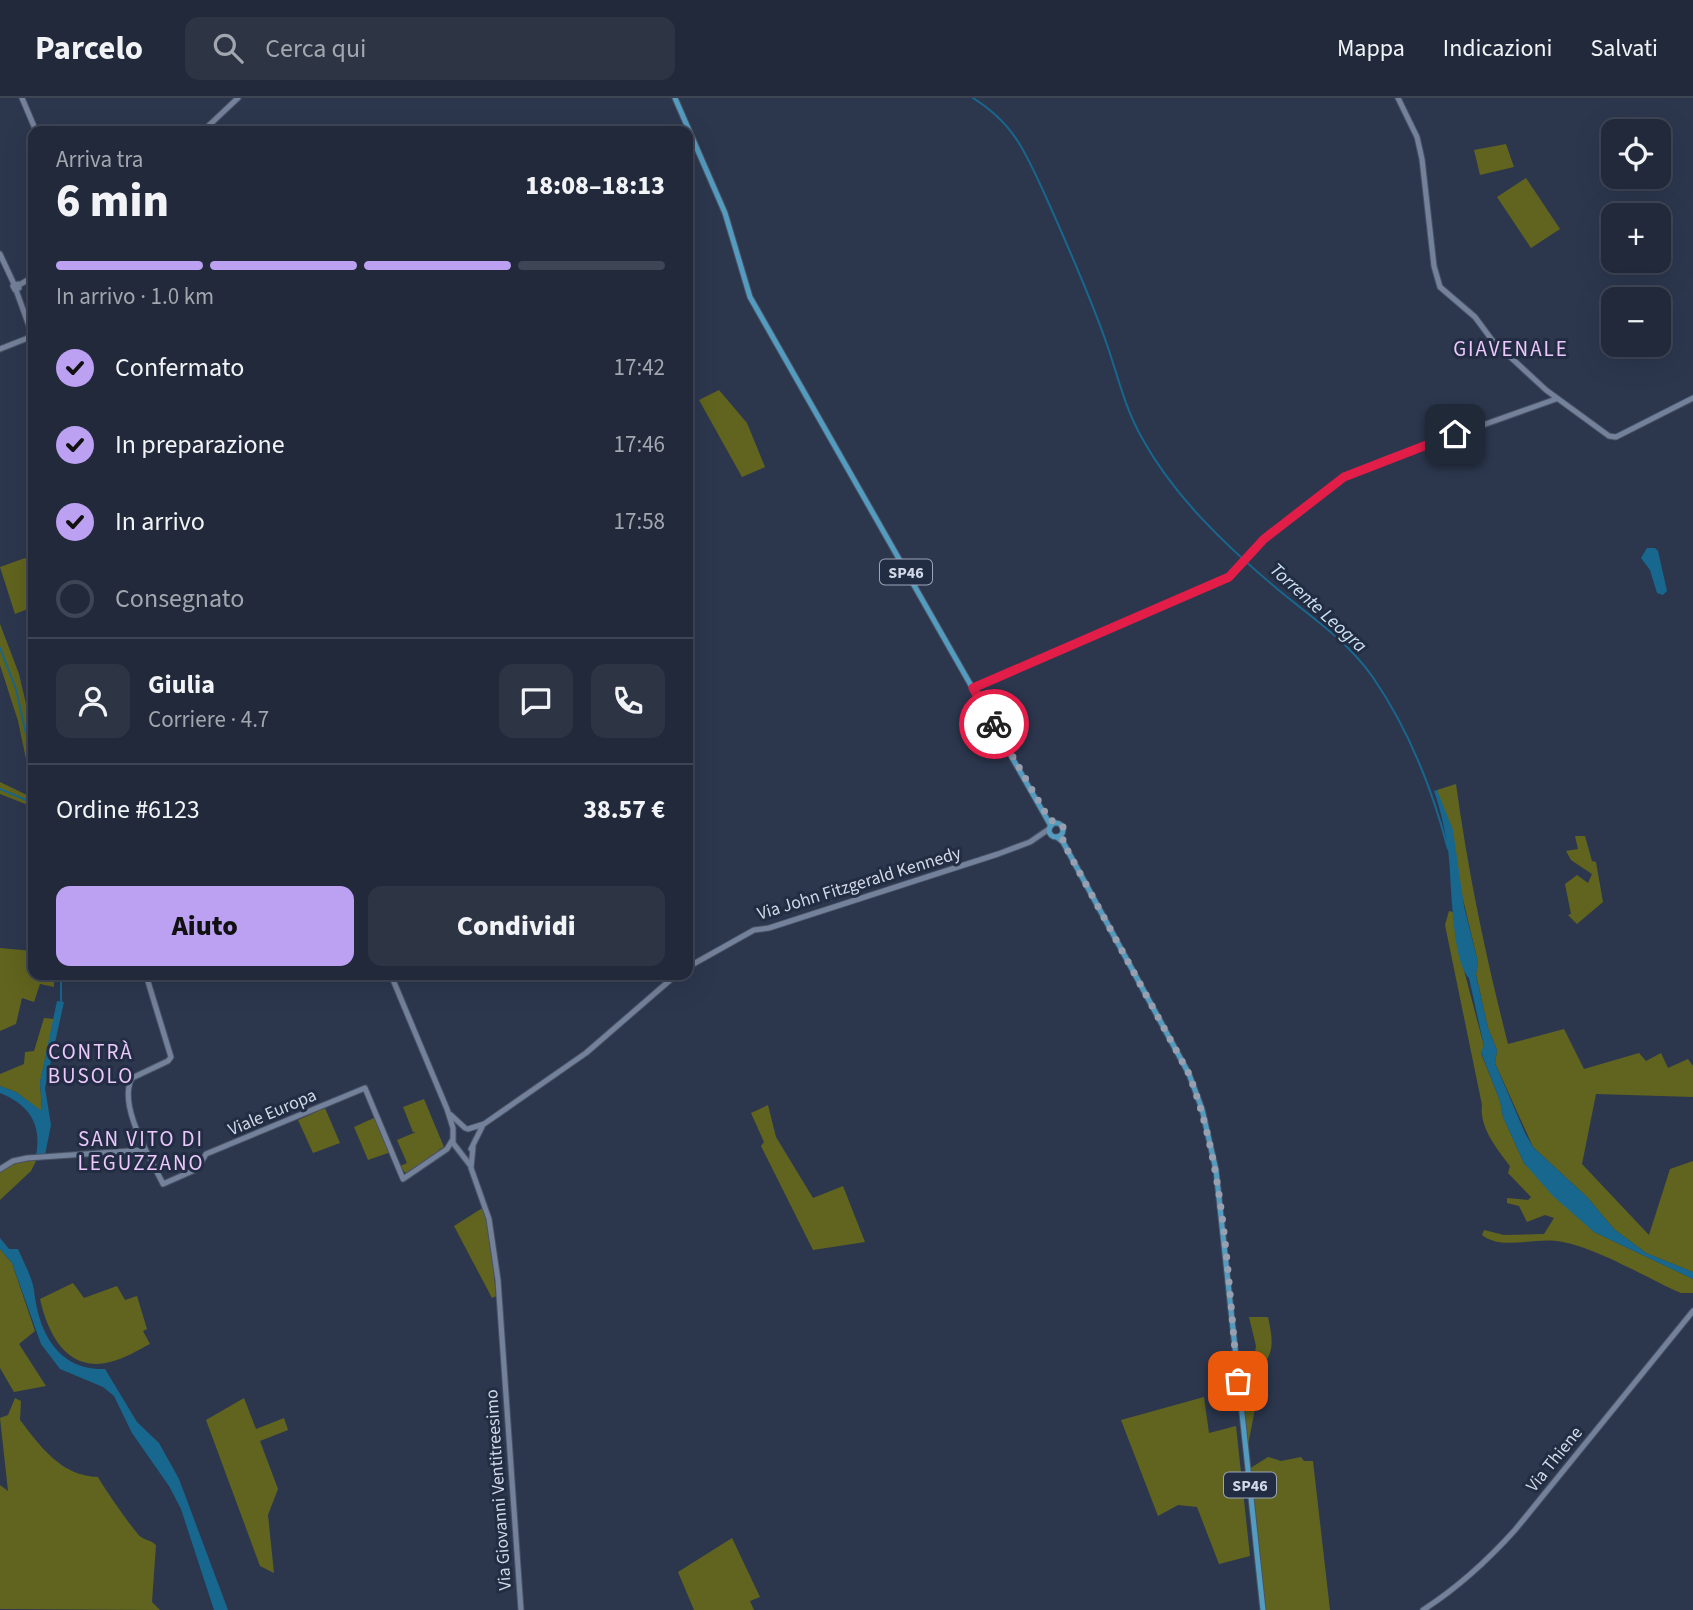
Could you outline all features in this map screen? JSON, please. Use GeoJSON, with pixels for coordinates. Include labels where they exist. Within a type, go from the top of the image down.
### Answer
{"type":"FeatureCollection","features":[{"type":"Feature","properties":{"kind":"main road"},"geometry":{"type":"LineString","coordinates":[[22,98],[34,126]]}},
{"type":"Feature","properties":{"kind":"main road"},"geometry":{"type":"LineString","coordinates":[[208,126],[238,98]]}},
{"type":"Feature","properties":{"kind":"main road","name":"SP46"},"geometry":{"type":"LineString","coordinates":[[675,98],[687,126]]}},
{"type":"Feature","properties":{"kind":"main road"},"geometry":{"type":"LineString","coordinates":[[1398,98],[1417,137],[1422,159],[1434,266],[1440,286],[1475,317],[1492,340],[1556,399],[1603,434],[1612,437],[1693,398]]}},
{"type":"Feature","properties":{"kind":"main road","name":"SP46"},"geometry":{"type":"LineString","coordinates":[[693,139],[725,213],[747,290],[1063,842],[1189,1074],[1202,1109],[1216,1170],[1263,1610]]}},
{"type":"Feature","properties":{"kind":"main road"},"geometry":{"type":"LineString","coordinates":[[0,254],[16,286],[28,321]]}},
{"type":"Feature","properties":{"kind":"main road"},"geometry":{"type":"LineString","coordinates":[[16,286],[28,280]]}},
{"type":"Feature","properties":{"kind":"main road"},"geometry":{"type":"LineString","coordinates":[[0,349],[28,338]]}},
{"type":"Feature","properties":{"kind":"main road"},"geometry":{"type":"LineString","coordinates":[[973,688],[1229,577],[1264,539],[1344,477],[1402,453],[1556,399]]}},
{"type":"Feature","properties":{"kind":"main road","name":"Via John Fitzgerald Kennedy"},"geometry":{"type":"LineString","coordinates":[[693,964],[754,930],[888,891],[1020,846],[1054,829]]}},
{"type":"Feature","properties":{"kind":"main road"},"geometry":{"type":"LineString","coordinates":[[0,1169],[13,1161],[144,1151],[128,1089],[130,1080],[168,1061],[171,1055],[147,980]]}},
{"type":"Feature","properties":{"kind":"main road"},"geometry":{"type":"LineString","coordinates":[[393,980],[447,1109],[475,1137]]}},
{"type":"Feature","properties":{"kind":"main road"},"geometry":{"type":"LineString","coordinates":[[440,1153],[453,1137],[466,1129],[484,1124],[586,1053],[670,980]]}},
{"type":"Feature","properties":{"kind":"main road","name":"Viale Europa"},"geometry":{"type":"LineString","coordinates":[[144,1151],[163,1184],[197,1169],[206,1154],[365,1088],[403,1179],[440,1153]]}},
{"type":"Feature","properties":{"kind":"main road","name":"Via Giovanni Ventitreesimo"},"geometry":{"type":"LineString","coordinates":[[447,1109],[453,1137],[471,1168],[486,1206],[494,1246],[521,1610]]}},
{"type":"Feature","properties":{"kind":"main road"},"geometry":{"type":"LineString","coordinates":[[471,1168],[475,1137],[484,1124]]}},
{"type":"Feature","properties":{"kind":"main road"},"geometry":{"type":"LineString","coordinates":[[440,1153],[473,1147]]}},
{"type":"Feature","properties":{"kind":"main road","name":"Via Thiene"},"geometry":{"type":"LineString","coordinates":[[1423,1610],[1450,1593],[1500,1547],[1693,1311]]}},
{"type":"Feature","properties":{"kind":"shaded area"},"geometry":{"type":"Polygon","coordinates":[[[1506,144],[1514,167],[1480,175],[1474,150],[1506,144]]]}},
{"type":"Feature","properties":{"kind":"shaded area"},"geometry":{"type":"Polygon","coordinates":[[[1526,178],[1560,229],[1531,248],[1497,197],[1526,178]]]}},
{"type":"Feature","properties":{"kind":"shaded area"},"geometry":{"type":"Polygon","coordinates":[[[719,390],[747,423],[765,467],[742,477],[699,400],[719,390]]]}},
{"type":"Feature","properties":{"kind":"shaded area"},"geometry":{"type":"Polygon","coordinates":[[[25,558],[28,561],[28,609],[15,614],[0,567],[25,558]]]}},
{"type":"Feature","properties":{"kind":"shaded area"},"geometry":{"type":"Polygon","coordinates":[[[0,624],[19,674],[28,712],[28,768],[18,721],[0,665],[0,624]]]}},
{"type":"Feature","properties":{"kind":"shaded area"},"geometry":{"type":"Polygon","coordinates":[[[0,782],[27,795],[28,789],[28,805],[0,794],[0,782]]]}},
{"type":"Feature","properties":{"kind":"shaded area"},"geometry":{"type":"Polygon","coordinates":[[[1456,784],[1478,915],[1508,1044],[1564,1029],[1584,1069],[1639,1053],[1646,1061],[1661,1053],[1668,1068],[1688,1059],[1693,1066],[1693,1097],[1596,1094],[1582,1164],[1649,1235],[1670,1169],[1693,1161],[1693,1272],[1646,1253],[1614,1229],[1587,1197],[1533,1147],[1495,1063],[1497,1050],[1488,1028],[1476,974],[1478,962],[1437,790],[1456,784]]]}},
{"type":"Feature","properties":{"kind":"shaded area"},"geometry":{"type":"Polygon","coordinates":[[[1575,836],[1585,836],[1592,861],[1596,862],[1603,902],[1577,924],[1568,915],[1571,914],[1565,884],[1577,875],[1588,883],[1592,874],[1571,860],[1566,851],[1578,849],[1575,836]]]}},
{"type":"Feature","properties":{"kind":"shaded area"},"geometry":{"type":"Polygon","coordinates":[[[1449,911],[1453,912],[1456,940],[1484,1046],[1481,1053],[1500,1101],[1503,1117],[1524,1163],[1594,1232],[1693,1279],[1693,1293],[1681,1293],[1603,1255],[1571,1244],[1547,1240],[1498,1242],[1482,1235],[1484,1230],[1504,1235],[1544,1234],[1554,1218],[1545,1215],[1527,1222],[1519,1206],[1507,1203],[1507,1198],[1528,1200],[1531,1197],[1508,1173],[1510,1166],[1490,1137],[1483,1121],[1445,925],[1449,911]]]}},
{"type":"Feature","properties":{"kind":"shaded area"},"geometry":{"type":"Polygon","coordinates":[[[0,948],[28,951],[28,980],[54,980],[54,987],[40,984],[34,1002],[22,998],[16,1024],[0,1031],[0,948]]]}},
{"type":"Feature","properties":{"kind":"shaded area"},"geometry":{"type":"Polygon","coordinates":[[[44,1018],[54,1019],[40,1082],[42,1112],[16,1092],[0,1086],[0,1074],[24,1064],[25,1052],[34,1051],[44,1018]]]}},
{"type":"Feature","properties":{"kind":"shaded area"},"geometry":{"type":"Polygon","coordinates":[[[424,1099],[444,1147],[438,1150],[444,1149],[407,1175],[400,1166],[407,1163],[397,1140],[416,1132],[413,1132],[403,1107],[424,1099]]]}},
{"type":"Feature","properties":{"kind":"shaded area"},"geometry":{"type":"Polygon","coordinates":[[[768,1105],[776,1137],[813,1198],[843,1186],[865,1242],[813,1250],[761,1146],[764,1142],[751,1113],[768,1105]]]}},
{"type":"Feature","properties":{"kind":"shaded area"},"geometry":{"type":"Polygon","coordinates":[[[325,1108],[340,1143],[313,1153],[298,1120],[325,1108]]]}},
{"type":"Feature","properties":{"kind":"shaded area"},"geometry":{"type":"Polygon","coordinates":[[[376,1117],[391,1152],[368,1160],[354,1127],[376,1117]]]}},
{"type":"Feature","properties":{"kind":"shaded area"},"geometry":{"type":"Polygon","coordinates":[[[23,1161],[36,1161],[31,1171],[0,1200],[0,1169],[23,1161]]]}},
{"type":"Feature","properties":{"kind":"shaded area"},"geometry":{"type":"Polygon","coordinates":[[[484,1207],[490,1234],[496,1296],[492,1298],[454,1226],[484,1207]]]}},
{"type":"Feature","properties":{"kind":"shaded area"},"geometry":{"type":"Polygon","coordinates":[[[0,1249],[12,1263],[35,1331],[19,1344],[46,1386],[14,1392],[0,1368],[0,1249]]]}},
{"type":"Feature","properties":{"kind":"shaded area"},"geometry":{"type":"Polygon","coordinates":[[[73,1283],[84,1298],[117,1286],[125,1300],[137,1296],[147,1329],[143,1331],[150,1344],[110,1362],[82,1362],[71,1356],[54,1337],[40,1299],[73,1283]]]}},
{"type":"Feature","properties":{"kind":"shaded area"},"geometry":{"type":"Polygon","coordinates":[[[1249,1317],[1268,1317],[1272,1341],[1264,1363],[1247,1450],[1244,1420],[1256,1346],[1249,1317]]]}},
{"type":"Feature","properties":{"kind":"shaded area"},"geometry":{"type":"Polygon","coordinates":[[[1204,1397],[1209,1433],[1236,1426],[1250,1556],[1219,1564],[1197,1507],[1178,1505],[1158,1516],[1121,1420],[1204,1397]]]}},
{"type":"Feature","properties":{"kind":"shaded area"},"geometry":{"type":"Polygon","coordinates":[[[15,1398],[21,1401],[20,1420],[44,1450],[73,1471],[98,1477],[138,1534],[156,1545],[152,1602],[160,1610],[0,1609],[0,1485],[8,1491],[0,1418],[8,1415],[15,1398]]]}},
{"type":"Feature","properties":{"kind":"shaded area"},"geometry":{"type":"Polygon","coordinates":[[[244,1398],[256,1429],[284,1418],[288,1430],[260,1441],[278,1489],[268,1515],[274,1573],[260,1566],[206,1420],[244,1398]]]}},
{"type":"Feature","properties":{"kind":"shaded area"},"geometry":{"type":"Polygon","coordinates":[[[1268,1457],[1281,1461],[1301,1457],[1304,1461],[1313,1461],[1330,1610],[1265,1610],[1249,1469],[1268,1457]]]}},
{"type":"Feature","properties":{"kind":"shaded area"},"geometry":{"type":"Polygon","coordinates":[[[732,1538],[760,1597],[750,1601],[754,1610],[694,1610],[678,1572],[732,1538]]]}},
{"type":"Feature","properties":{"kind":"water"},"geometry":{"type":"Polygon","coordinates":[[[1647,548],[1655,548],[1658,551],[1667,591],[1663,595],[1657,593],[1650,570],[1641,558],[1647,548]]]}},
{"type":"Feature","properties":{"kind":"water"},"geometry":{"type":"Polygon","coordinates":[[[1437,790],[1453,830],[1464,906],[1478,962],[1476,975],[1488,1028],[1497,1050],[1495,1063],[1525,1133],[1533,1147],[1587,1197],[1614,1229],[1646,1253],[1693,1272],[1693,1279],[1594,1232],[1553,1196],[1524,1163],[1503,1117],[1500,1101],[1481,1052],[1484,1046],[1469,978],[1463,968],[1456,937],[1448,850],[1434,791],[1437,790]]]}},
{"type":"Feature","properties":{"kind":"water"},"geometry":{"type":"Polygon","coordinates":[[[57,1001],[64,1002],[45,1088],[51,1125],[45,1155],[36,1155],[37,1134],[32,1117],[19,1104],[0,1093],[0,1086],[16,1092],[42,1111],[40,1082],[57,1001]]]}},
{"type":"Feature","properties":{"kind":"water"},"geometry":{"type":"Polygon","coordinates":[[[0,1238],[9,1249],[18,1249],[31,1280],[40,1320],[53,1345],[74,1363],[88,1368],[105,1369],[137,1422],[159,1443],[179,1479],[228,1610],[214,1610],[181,1509],[169,1486],[132,1433],[114,1396],[103,1387],[60,1369],[41,1344],[12,1263],[0,1249],[0,1238]]]}},
{"type":"Feature","properties":{"kind":"waterway","name":"Torrente Leogra"},"geometry":{"type":"LineString","coordinates":[[973,98],[1009,129],[1032,167],[1092,303],[1130,414],[1155,459],[1201,518],[1256,571],[1351,650],[1372,676],[1397,716],[1418,759],[1448,849]]}},
{"type":"Feature","properties":{"kind":"waterway"},"geometry":{"type":"LineString","coordinates":[[0,648],[16,689],[28,743]]}},
{"type":"Feature","properties":{"kind":"waterway"},"geometry":{"type":"LineString","coordinates":[[0,789],[28,801]]}},
{"type":"Feature","properties":{"kind":"waterway"},"geometry":{"type":"LineString","coordinates":[[61,980],[61,1001]]}},
{"type":"Feature","properties":{"kind":"way so far"},"geometry":{"type":"LineString","coordinates":[[994,724],[1049,819],[1063,827],[1063,842],[1189,1074],[1202,1109],[1216,1170],[1238,1381]]}},
{"type":"Feature","properties":{"kind":"district","name":"GIAVENALE"},"geometry":{"type":"Point","coordinates":[1511,349]}},
{"type":"Feature","properties":{"kind":"district","name":"CONTRÀ BUSOLO"},"geometry":{"type":"Point","coordinates":[91,1064]}},
{"type":"Feature","properties":{"kind":"district","name":"SAN VITO DI LEGUZZANO"},"geometry":{"type":"Point","coordinates":[141,1151]}},
{"type":"Feature","properties":{"kind":"route"},"geometry":{"type":"LineString","coordinates":[[994,724],[973,688],[1229,577],[1264,539],[1344,477],[1455,434]]}}]}
